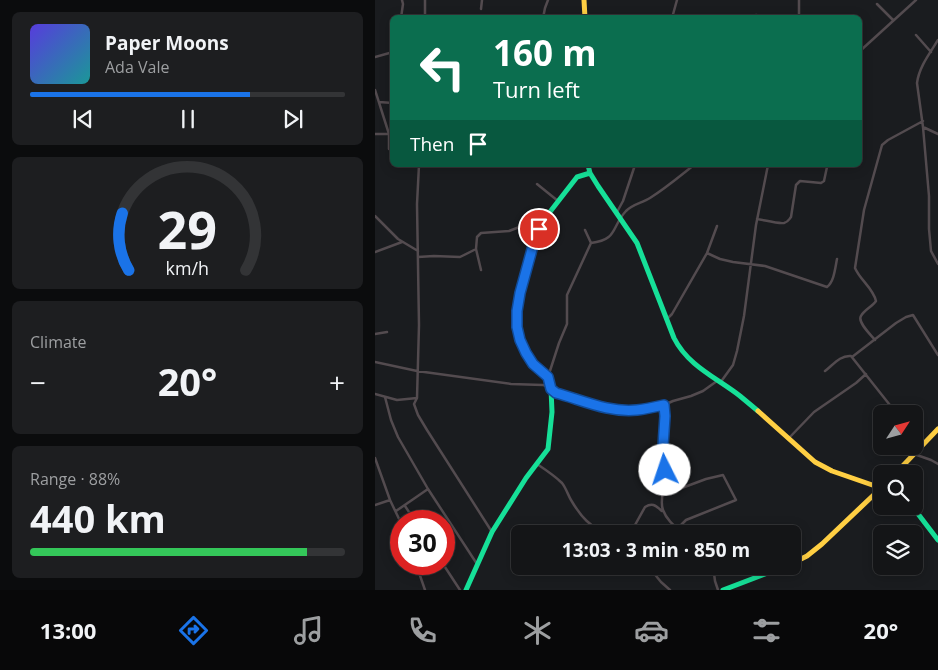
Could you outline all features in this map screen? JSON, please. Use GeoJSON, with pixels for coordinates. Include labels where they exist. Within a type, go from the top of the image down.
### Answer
{"type":"FeatureCollection","features":[{"type":"Feature","properties":{"kind":"street"},"geometry":{"type":"LineString","coordinates":[[401,15],[402,0]]}},
{"type":"Feature","properties":{"kind":"street"},"geometry":{"type":"LineString","coordinates":[[425,0],[425,15]]}},
{"type":"Feature","properties":{"kind":"street"},"geometry":{"type":"LineString","coordinates":[[481,9],[482,0]]}},
{"type":"Feature","properties":{"kind":"street"},"geometry":{"type":"LineString","coordinates":[[544,15],[548,0]]}},
{"type":"Feature","properties":{"kind":"street"},"geometry":{"type":"LineString","coordinates":[[584,0],[585,15]]}},
{"type":"Feature","properties":{"kind":"street"},"geometry":{"type":"LineString","coordinates":[[673,15],[677,0]]}},
{"type":"Feature","properties":{"kind":"street"},"geometry":{"type":"LineString","coordinates":[[799,0],[799,15]]}},
{"type":"Feature","properties":{"kind":"street"},"geometry":{"type":"LineString","coordinates":[[862,49],[916,0]]}},
{"type":"Feature","properties":{"kind":"street"},"geometry":{"type":"LineString","coordinates":[[877,4],[893,20]]}},
{"type":"Feature","properties":{"kind":"street"},"geometry":{"type":"LineString","coordinates":[[916,35],[931,52]]}},
{"type":"Feature","properties":{"kind":"street"},"geometry":{"type":"LineString","coordinates":[[938,40],[921,69],[917,83],[923,122],[931,251],[938,264]]}},
{"type":"Feature","properties":{"kind":"street"},"geometry":{"type":"LineString","coordinates":[[375,57],[390,53]]}},
{"type":"Feature","properties":{"kind":"street"},"geometry":{"type":"LineString","coordinates":[[375,90],[390,131]]}},
{"type":"Feature","properties":{"kind":"street"},"geometry":{"type":"LineString","coordinates":[[379,102],[390,102]]}},
{"type":"Feature","properties":{"kind":"street"},"geometry":{"type":"LineString","coordinates":[[875,340],[861,323],[861,316],[873,306],[876,301],[875,296],[857,274],[855,268],[864,210],[882,145],[923,122]]}},
{"type":"Feature","properties":{"kind":"street"},"geometry":{"type":"LineString","coordinates":[[923,127],[938,134]]}},
{"type":"Feature","properties":{"kind":"street"},"geometry":{"type":"LineString","coordinates":[[375,134],[390,134]]}},
{"type":"Feature","properties":{"kind":"street"},"geometry":{"type":"LineString","coordinates":[[389,149],[390,142]]}},
{"type":"Feature","properties":{"kind":"street"},"geometry":{"type":"LineString","coordinates":[[419,167],[417,198],[419,325],[417,398],[414,404],[492,532]]}},
{"type":"Feature","properties":{"kind":"street"},"geometry":{"type":"LineString","coordinates":[[588,167],[597,186],[637,243],[679,348],[685,355],[718,382],[740,396],[815,462],[832,471],[873,485]]}},
{"type":"Feature","properties":{"kind":"street"},"geometry":{"type":"LineString","coordinates":[[617,213],[634,167]]}},
{"type":"Feature","properties":{"kind":"street"},"geometry":{"type":"LineString","coordinates":[[591,243],[601,242],[608,238],[620,219],[634,204],[648,199],[671,184],[692,167]]}},
{"type":"Feature","properties":{"kind":"street"},"geometry":{"type":"LineString","coordinates":[[375,362],[417,371],[511,384],[543,385],[556,393],[605,408],[620,410],[636,410],[664,405],[703,391],[718,382],[733,365],[737,351],[757,219],[768,167]]}},
{"type":"Feature","properties":{"kind":"street"},"geometry":{"type":"LineString","coordinates":[[757,219],[779,223],[788,222],[791,218],[798,182],[821,183],[824,181],[827,167]]}},
{"type":"Feature","properties":{"kind":"street"},"geometry":{"type":"LineString","coordinates":[[548,377],[533,364],[520,340],[517,327],[517,311],[521,288],[534,242],[546,217],[577,177],[590,173]]}},
{"type":"Feature","properties":{"kind":"street"},"geometry":{"type":"LineString","coordinates":[[537,184],[559,201]]}},
{"type":"Feature","properties":{"kind":"street"},"geometry":{"type":"LineString","coordinates":[[375,216],[402,242],[418,251]]}},
{"type":"Feature","properties":{"kind":"street"},"geometry":{"type":"LineString","coordinates":[[481,270],[476,249],[477,237],[481,233],[509,231],[522,226],[539,230]]}},
{"type":"Feature","properties":{"kind":"street"},"geometry":{"type":"LineString","coordinates":[[667,319],[672,314],[707,254],[717,226]]}},
{"type":"Feature","properties":{"kind":"street"},"geometry":{"type":"LineString","coordinates":[[465,590],[492,532],[526,478],[548,449],[552,412],[551,389],[548,377],[567,324],[567,295],[591,243],[585,230]]}},
{"type":"Feature","properties":{"kind":"street"},"geometry":{"type":"LineString","coordinates":[[375,252],[402,242]]}},
{"type":"Feature","properties":{"kind":"street"},"geometry":{"type":"LineString","coordinates":[[418,257],[460,258],[476,249]]}},
{"type":"Feature","properties":{"kind":"street"},"geometry":{"type":"LineString","coordinates":[[707,254],[733,262],[765,266],[827,287],[832,282],[837,259]]}},
{"type":"Feature","properties":{"kind":"street"},"geometry":{"type":"LineString","coordinates":[[852,357],[896,323],[913,315],[938,355]]}},
{"type":"Feature","properties":{"kind":"street"},"geometry":{"type":"LineString","coordinates":[[375,334],[387,332]]}},
{"type":"Feature","properties":{"kind":"street"},"geometry":{"type":"LineString","coordinates":[[825,371],[840,358],[848,355],[852,357],[890,405]]}},
{"type":"Feature","properties":{"kind":"street"},"geometry":{"type":"LineString","coordinates":[[789,439],[814,412],[866,374]]}},
{"type":"Feature","properties":{"kind":"street"},"geometry":{"type":"LineString","coordinates":[[375,394],[397,400],[417,398]]}},
{"type":"Feature","properties":{"kind":"street"},"geometry":{"type":"LineString","coordinates":[[385,397],[391,420],[399,436],[429,489],[477,564]]}},
{"type":"Feature","properties":{"kind":"street"},"geometry":{"type":"LineString","coordinates":[[664,405],[663,446],[665,470],[662,504],[664,512],[674,525]]}},
{"type":"Feature","properties":{"kind":"street"},"geometry":{"type":"LineString","coordinates":[[923,444],[938,428]]}},
{"type":"Feature","properties":{"kind":"street"},"geometry":{"type":"LineString","coordinates":[[904,465],[913,455]]}},
{"type":"Feature","properties":{"kind":"street"},"geometry":{"type":"LineString","coordinates":[[917,455],[938,464]]}},
{"type":"Feature","properties":{"kind":"street"},"geometry":{"type":"LineString","coordinates":[[375,458],[395,510]]}},
{"type":"Feature","properties":{"kind":"street"},"geometry":{"type":"LineString","coordinates":[[537,464],[561,482],[571,500],[590,525]]}},
{"type":"Feature","properties":{"kind":"street"},"geometry":{"type":"LineString","coordinates":[[663,495],[706,479],[723,475],[736,500],[686,520],[681,525]]}},
{"type":"Feature","properties":{"kind":"street"},"geometry":{"type":"LineString","coordinates":[[397,510],[429,489]]}},
{"type":"Feature","properties":{"kind":"street"},"geometry":{"type":"LineString","coordinates":[[801,559],[821,544],[873,495]]}},
{"type":"Feature","properties":{"kind":"street"},"geometry":{"type":"LineString","coordinates":[[375,504],[390,500]]}},
{"type":"Feature","properties":{"kind":"street"},"geometry":{"type":"LineString","coordinates":[[636,525],[645,507],[649,504],[654,504],[664,512]]}},
{"type":"Feature","properties":{"kind":"street"},"geometry":{"type":"LineString","coordinates":[[405,506],[408,510]]}},
{"type":"Feature","properties":{"kind":"street"},"geometry":{"type":"LineString","coordinates":[[919,515],[938,540]]}},
{"type":"Feature","properties":{"kind":"street"},"geometry":{"type":"LineString","coordinates":[[420,575],[425,590]]}},
{"type":"Feature","properties":{"kind":"street"},"geometry":{"type":"LineString","coordinates":[[451,575],[461,590]]}},
{"type":"Feature","properties":{"kind":"street"},"geometry":{"type":"LineString","coordinates":[[655,575],[671,590]]}},
{"type":"Feature","properties":{"kind":"street"},"geometry":{"type":"LineString","coordinates":[[714,575],[718,590]]}},
{"type":"Feature","properties":{"kind":"street"},"geometry":{"type":"LineString","coordinates":[[723,590],[762,575]]}},
{"type":"Feature","properties":{"kind":"traffic: fast"},"geometry":{"type":"LineString","coordinates":[[588,167],[598,186],[637,243],[674,338],[680,348],[695,364],[758,411]]}},
{"type":"Feature","properties":{"kind":"traffic: fast"},"geometry":{"type":"LineString","coordinates":[[466,590],[492,532],[526,478],[548,449],[552,412],[551,389],[548,377],[531,361],[520,340],[517,317],[520,293],[534,242],[546,217],[577,177],[590,173]]}},
{"type":"Feature","properties":{"kind":"traffic: fast"},"geometry":{"type":"LineString","coordinates":[[919,515],[938,540]]}},
{"type":"Feature","properties":{"kind":"traffic: fast"},"geometry":{"type":"LineString","coordinates":[[723,590],[762,575]]}},
{"type":"Feature","properties":{"kind":"traffic: slow"},"geometry":{"type":"LineString","coordinates":[[584,0],[585,15]]}},
{"type":"Feature","properties":{"kind":"traffic: slow"},"geometry":{"type":"LineString","coordinates":[[758,411],[815,462],[832,471],[873,485]]}},
{"type":"Feature","properties":{"kind":"traffic: slow"},"geometry":{"type":"LineString","coordinates":[[904,465],[938,429]]}},
{"type":"Feature","properties":{"kind":"traffic: slow"},"geometry":{"type":"LineString","coordinates":[[801,559],[822,544],[873,496]]}},
{"type":"Feature","properties":{"kind":"route"},"geometry":{"type":"LineString","coordinates":[[539,229],[522,283],[517,311],[518,334],[524,350],[533,364],[548,377],[551,389],[556,393],[605,408],[620,410],[636,410],[664,405],[663,446],[665,470]]}}]}
